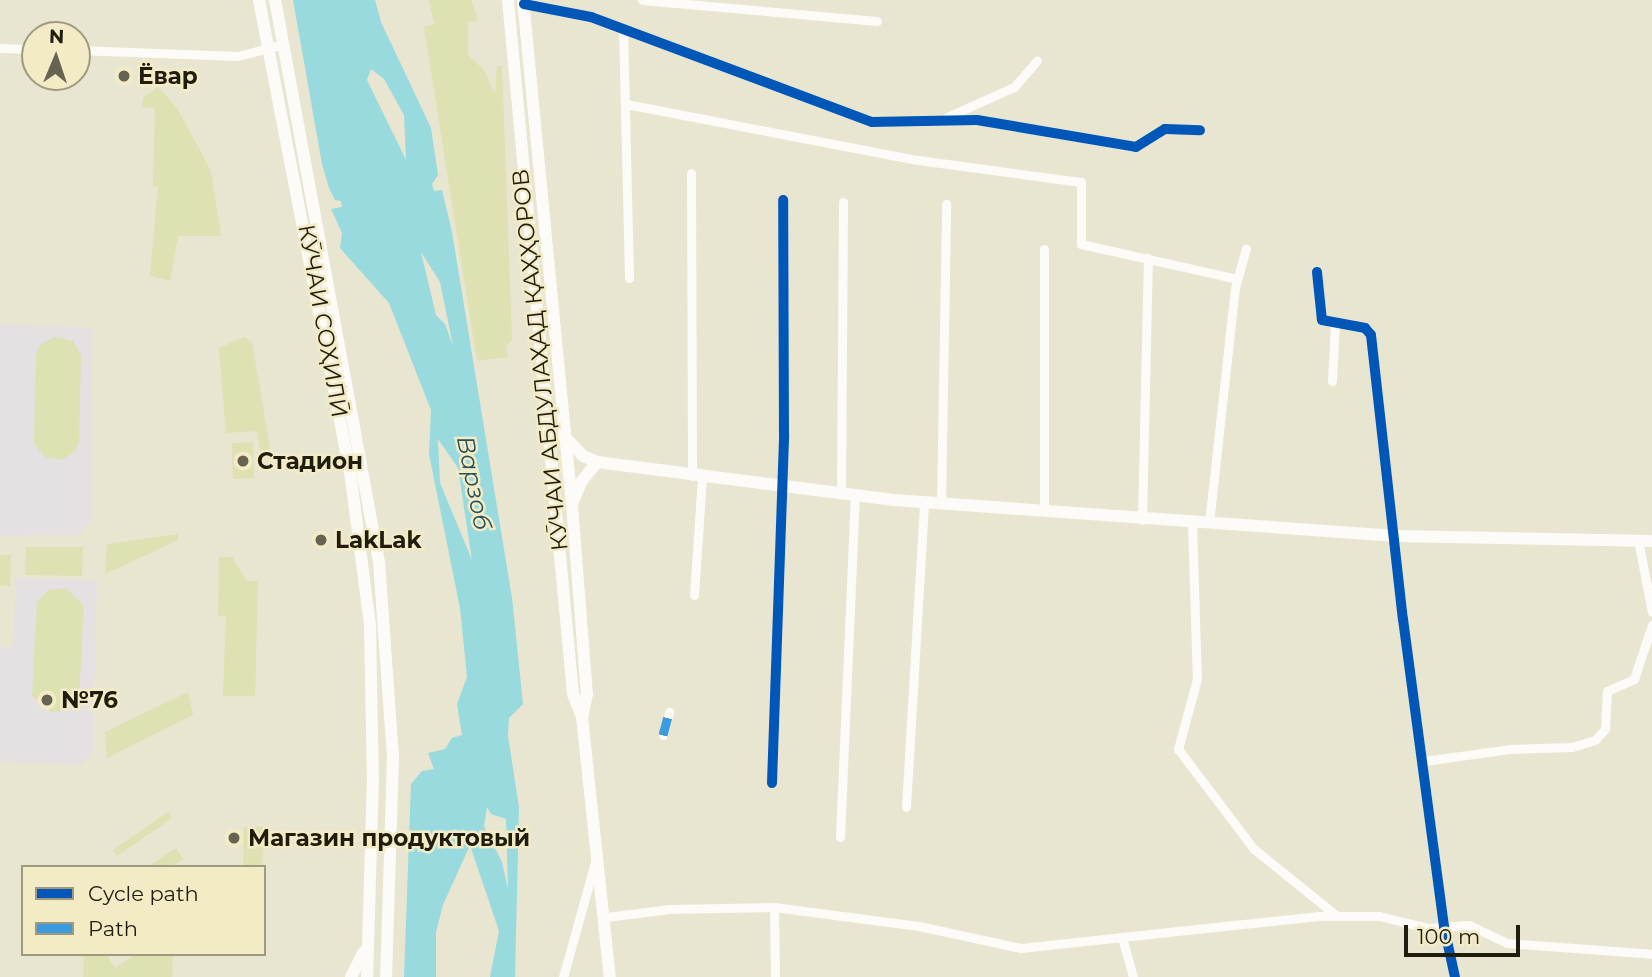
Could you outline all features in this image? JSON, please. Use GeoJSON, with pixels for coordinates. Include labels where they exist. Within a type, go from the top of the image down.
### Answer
{"type":"FeatureCollection","features":[{"type":"Feature","properties":{"kind":"main road","name":"КӮЧАИ СОҲИЛӢ"},"geometry":{"type":"LineString","coordinates":[[259,0],[361,541],[370,626],[373,778],[367,977]]}},
{"type":"Feature","properties":{"kind":"main road"},"geometry":{"type":"LineString","coordinates":[[275,0],[379,562],[387,636],[393,777],[386,977]]}},
{"type":"Feature","properties":{"kind":"main road","name":"КӮЧАИ АБДУЛАҲАД ҚАҲҲОРОВ"},"geometry":{"type":"LineString","coordinates":[[508,0],[572,681],[582,717],[599,847],[610,977]]}},
{"type":"Feature","properties":{"kind":"main road","name":"КӮЧАИ АБДУЛАҲАД ҚАҲҲОРОВ"},"geometry":{"type":"LineString","coordinates":[[524,2],[563,435],[572,505],[587,694],[582,717]]}},
{"type":"Feature","properties":{"kind":"main road"},"geometry":{"type":"LineString","coordinates":[[563,435],[583,456],[597,463],[855,496],[1142,520],[1396,536],[1652,541]]}},
{"type":"Feature","properties":{"kind":"main road"},"geometry":{"type":"LineString","coordinates":[[572,505],[581,482],[597,463]]}},
{"type":"Feature","properties":{"kind":"main road"},"geometry":{"type":"LineString","coordinates":[[373,778],[382,771],[393,777]]}},
{"type":"Feature","properties":{"kind":"main road"},"geometry":{"type":"LineString","coordinates":[[351,977],[369,938]]}},
{"type":"Feature","properties":{"kind":"street"},"geometry":{"type":"LineString","coordinates":[[642,0],[877,21]]}},
{"type":"Feature","properties":{"kind":"street"},"geometry":{"type":"LineString","coordinates":[[524,2],[591,17],[872,122],[977,120],[1136,148],[1165,129],[1200,130]]}},
{"type":"Feature","properties":{"kind":"street"},"geometry":{"type":"LineString","coordinates":[[623,29],[629,278]]}},
{"type":"Feature","properties":{"kind":"street"},"geometry":{"type":"LineString","coordinates":[[91,51],[238,56],[284,44]]}},
{"type":"Feature","properties":{"kind":"street"},"geometry":{"type":"LineString","coordinates":[[0,48],[21,49]]}},
{"type":"Feature","properties":{"kind":"street"},"geometry":{"type":"LineString","coordinates":[[935,121],[981,105],[1014,87],[1037,61]]}},
{"type":"Feature","properties":{"kind":"street"},"geometry":{"type":"LineString","coordinates":[[626,104],[918,160],[1081,182],[1079,243],[1149,258],[1160,265],[1237,279]]}},
{"type":"Feature","properties":{"kind":"street"},"geometry":{"type":"LineString","coordinates":[[691,173],[697,477],[694,596]]}},
{"type":"Feature","properties":{"kind":"street"},"geometry":{"type":"LineString","coordinates":[[772,783],[782,486],[783,200]]}},
{"type":"Feature","properties":{"kind":"street"},"geometry":{"type":"LineString","coordinates":[[841,493],[843,202]]}},
{"type":"Feature","properties":{"kind":"street"},"geometry":{"type":"LineString","coordinates":[[942,503],[946,204]]}},
{"type":"Feature","properties":{"kind":"street"},"geometry":{"type":"LineString","coordinates":[[1209,523],[1237,279],[1246,248]]}},
{"type":"Feature","properties":{"kind":"street"},"geometry":{"type":"LineString","coordinates":[[1044,249],[1044,511]]}},
{"type":"Feature","properties":{"kind":"street"},"geometry":{"type":"LineString","coordinates":[[1142,520],[1149,258]]}},
{"type":"Feature","properties":{"kind":"street"},"geometry":{"type":"LineString","coordinates":[[1317,272],[1319,317],[1335,324],[1365,328],[1371,335],[1396,536],[1403,619],[1444,927],[1455,977]]}},
{"type":"Feature","properties":{"kind":"street"},"geometry":{"type":"LineString","coordinates":[[1332,381],[1335,324]]}},
{"type":"Feature","properties":{"kind":"street"},"geometry":{"type":"LineString","coordinates":[[840,837],[855,496]]}},
{"type":"Feature","properties":{"kind":"street"},"geometry":{"type":"LineString","coordinates":[[906,807],[923,502]]}},
{"type":"Feature","properties":{"kind":"street"},"geometry":{"type":"LineString","coordinates":[[1192,523],[1197,679],[1178,749],[1254,849],[1337,916]]}},
{"type":"Feature","properties":{"kind":"street"},"geometry":{"type":"LineString","coordinates":[[1638,540],[1652,612]]}},
{"type":"Feature","properties":{"kind":"street"},"geometry":{"type":"LineString","coordinates":[[1424,761],[1511,749],[1572,747],[1595,740],[1605,729],[1607,691],[1634,679],[1652,625]]}},
{"type":"Feature","properties":{"kind":"street"},"geometry":{"type":"LineString","coordinates":[[663,735],[669,712]]}},
{"type":"Feature","properties":{"kind":"street","name":"КӮЧАИ АБДУЛАҲАД ҚАҲҲОРОВ"},"geometry":{"type":"LineString","coordinates":[[563,977],[599,847]]}},
{"type":"Feature","properties":{"kind":"street"},"geometry":{"type":"LineString","coordinates":[[606,917],[669,909],[774,907],[919,926],[1021,948],[1337,916],[1379,916],[1428,928],[1469,925],[1507,943],[1652,954]]}},
{"type":"Feature","properties":{"kind":"street"},"geometry":{"type":"LineString","coordinates":[[774,907],[775,977]]}},
{"type":"Feature","properties":{"kind":"street"},"geometry":{"type":"LineString","coordinates":[[1122,937],[1132,977]]}},
{"type":"Feature","properties":{"kind":"shaded area"},"geometry":{"type":"Polygon","coordinates":[[[0,324],[91,328],[92,518],[79,535],[0,536],[0,324]]]}},
{"type":"Feature","properties":{"kind":"shaded area","name":"№76"},"geometry":{"type":"Polygon","coordinates":[[[16,578],[97,580],[93,753],[81,765],[0,762],[0,648],[13,647],[16,578]]]}},
{"type":"Feature","properties":{"kind":"green space"},"geometry":{"type":"Polygon","coordinates":[[[429,0],[471,0],[478,21],[468,22],[468,55],[484,70],[495,94],[497,66],[502,66],[512,341],[506,346],[508,357],[477,361],[424,27],[434,24],[429,0]]]}},
{"type":"Feature","properties":{"kind":"green space"},"geometry":{"type":"Polygon","coordinates":[[[158,87],[177,108],[211,171],[221,236],[178,236],[170,281],[150,276],[158,187],[153,186],[155,108],[142,107],[143,98],[158,87]]]}},
{"type":"Feature","properties":{"kind":"green space"},"geometry":{"type":"Polygon","coordinates":[[[54,337],[73,341],[81,355],[79,442],[75,452],[61,460],[45,457],[34,444],[36,354],[40,345],[54,337]]]}},
{"type":"Feature","properties":{"kind":"green space"},"geometry":{"type":"Polygon","coordinates":[[[244,337],[252,342],[271,454],[261,455],[257,431],[226,433],[219,348],[244,337]]]}},
{"type":"Feature","properties":{"kind":"green space","name":"Стадион"},"geometry":{"type":"Polygon","coordinates":[[[253,442],[254,478],[233,479],[232,443],[253,442]]]}},
{"type":"Feature","properties":{"kind":"green space"},"geometry":{"type":"Polygon","coordinates":[[[178,534],[178,540],[105,574],[107,544],[178,534]]]}},
{"type":"Feature","properties":{"kind":"green space"},"geometry":{"type":"Polygon","coordinates":[[[26,547],[83,547],[82,576],[25,575],[26,547]]]}},
{"type":"Feature","properties":{"kind":"green space"},"geometry":{"type":"Polygon","coordinates":[[[0,555],[11,555],[10,586],[0,585],[0,555]]]}},
{"type":"Feature","properties":{"kind":"green space"},"geometry":{"type":"Polygon","coordinates":[[[219,557],[232,557],[247,581],[258,581],[255,696],[223,696],[226,616],[218,616],[219,557]]]}},
{"type":"Feature","properties":{"kind":"green space"},"geometry":{"type":"Polygon","coordinates":[[[65,588],[84,605],[79,698],[67,710],[51,712],[32,696],[37,602],[49,590],[65,588]]]}},
{"type":"Feature","properties":{"kind":"green space"},"geometry":{"type":"Polygon","coordinates":[[[188,692],[193,715],[107,758],[105,732],[188,692]]]}},
{"type":"Feature","properties":{"kind":"green space"},"geometry":{"type":"Polygon","coordinates":[[[168,812],[172,818],[117,856],[113,850],[168,812]]]}},
{"type":"Feature","properties":{"kind":"green space"},"geometry":{"type":"Polygon","coordinates":[[[244,827],[264,827],[262,865],[243,865],[244,827]]]}},
{"type":"Feature","properties":{"kind":"green space"},"geometry":{"type":"Polygon","coordinates":[[[176,848],[183,859],[174,865],[150,865],[176,848]]]}},
{"type":"Feature","properties":{"kind":"green space"},"geometry":{"type":"Polygon","coordinates":[[[84,956],[107,956],[115,968],[133,956],[173,956],[172,977],[83,977],[84,956]]]}},
{"type":"Feature","properties":{"kind":"water","name":"Варзоб"},"geometry":{"type":"Polygon","coordinates":[[[293,0],[375,0],[381,22],[431,128],[438,175],[432,184],[434,191],[442,190],[452,232],[512,598],[523,704],[509,718],[508,736],[519,807],[515,977],[490,977],[499,931],[470,845],[443,905],[436,932],[436,977],[404,977],[411,784],[422,771],[434,769],[428,753],[445,749],[452,738],[462,735],[457,704],[467,677],[460,608],[429,454],[431,410],[389,303],[340,248],[342,233],[331,209],[342,207],[341,201],[335,200],[322,164],[293,0]],[[371,69],[367,80],[406,160],[404,115],[384,79],[371,69]],[[421,252],[436,315],[445,324],[453,346],[440,282],[421,252]],[[438,439],[440,483],[472,560],[458,468],[438,439]],[[487,807],[484,826],[502,862],[508,889],[506,819],[491,814],[487,807]]]}},
{"type":"Feature","properties":{"kind":"marked path"},"geometry":{"type":"LineString","coordinates":[[663,735],[669,712]]}},
{"type":"Feature","properties":{"kind":"cycle path"},"geometry":{"type":"LineString","coordinates":[[524,4],[591,17],[872,122],[977,120],[1136,147],[1165,129],[1200,130]]}},
{"type":"Feature","properties":{"kind":"cycle path"},"geometry":{"type":"LineString","coordinates":[[772,783],[784,435],[783,200]]}},
{"type":"Feature","properties":{"kind":"cycle path"},"geometry":{"type":"LineString","coordinates":[[1317,272],[1322,320],[1365,328],[1371,335],[1403,619],[1444,927],[1455,977]]}},
{"type":"Feature","properties":{"kind":"place","name":"Ёвар"},"geometry":{"type":"Point","coordinates":[124,76]}},
{"type":"Feature","properties":{"kind":"place","name":"Стадион"},"geometry":{"type":"Point","coordinates":[243,461]}},
{"type":"Feature","properties":{"kind":"place","name":"LakLak"},"geometry":{"type":"Point","coordinates":[321,540]}},
{"type":"Feature","properties":{"kind":"place","name":"№76"},"geometry":{"type":"Point","coordinates":[47,700]}},
{"type":"Feature","properties":{"kind":"place","name":"Магазин продуктовый"},"geometry":{"type":"Point","coordinates":[234,838]}}]}
